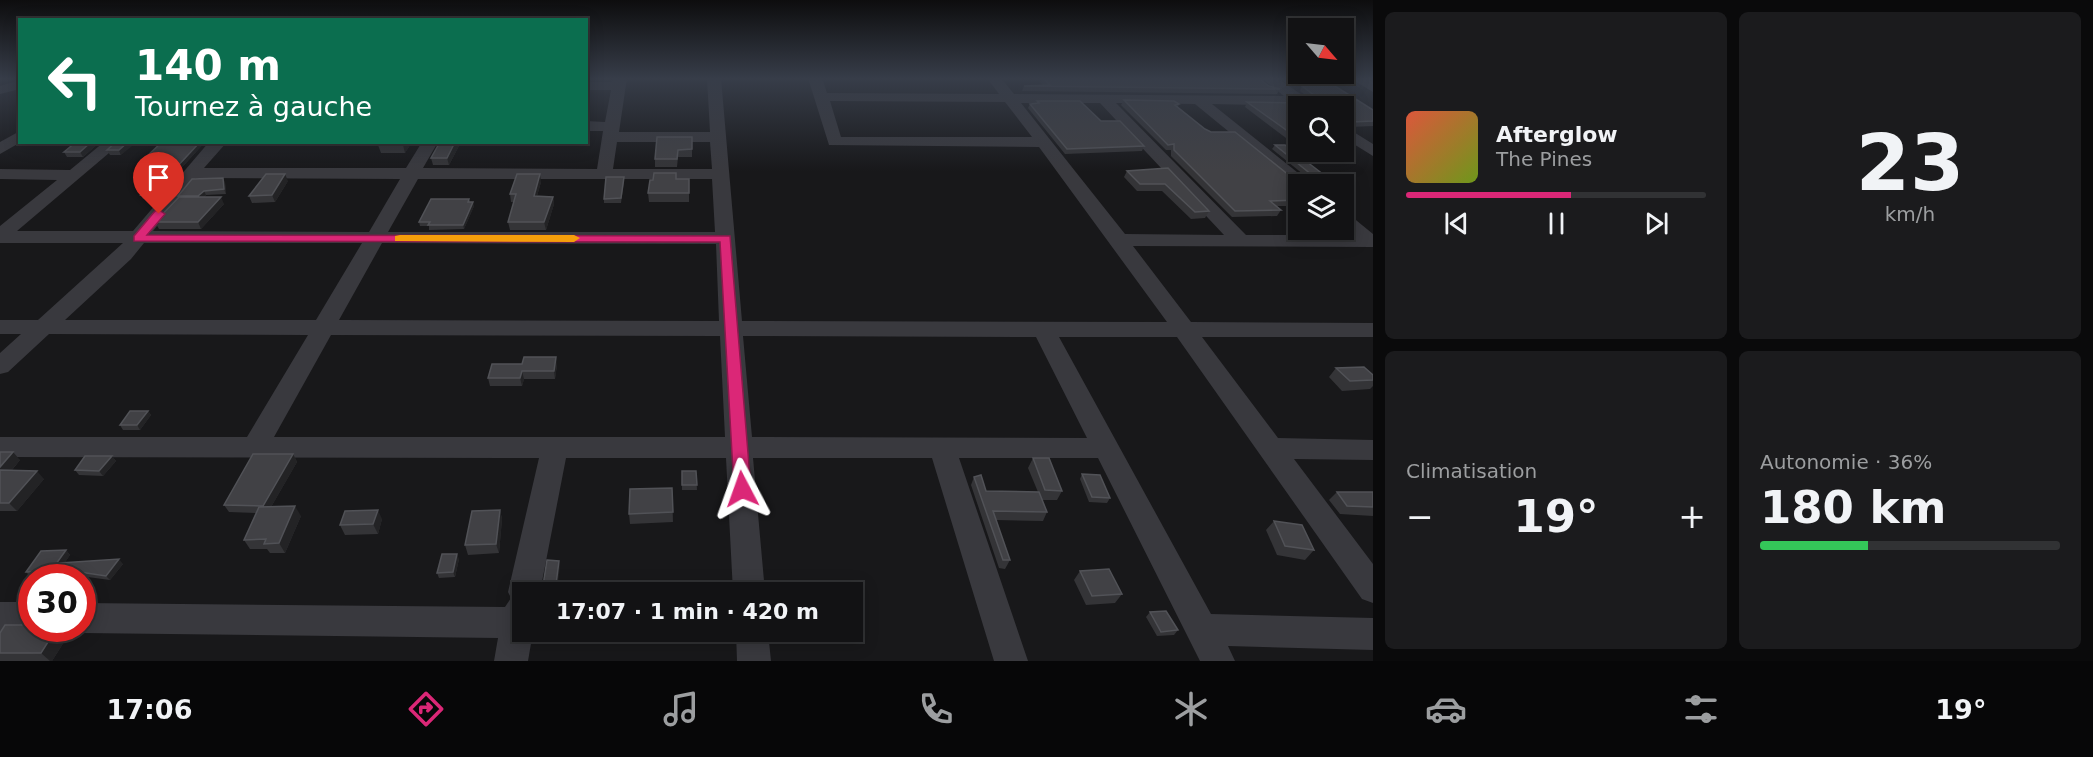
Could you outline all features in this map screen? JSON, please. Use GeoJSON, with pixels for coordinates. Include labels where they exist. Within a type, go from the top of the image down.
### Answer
{"type":"FeatureCollection","features":[{"type":"Feature","properties":{"kind":"street"},"geometry":{"type":"LineString","coordinates":[[604,175],[615,109]]}},
{"type":"Feature","properties":{"kind":"street"},"geometry":{"type":"LineString","coordinates":[[716,109],[748,582]]}},
{"type":"Feature","properties":{"kind":"street"},"geometry":{"type":"LineString","coordinates":[[825,109],[835,142],[1043,142]]}},
{"type":"Feature","properties":{"kind":"street"},"geometry":{"type":"LineString","coordinates":[[1017,109],[1119,240],[1373,589]]}},
{"type":"Feature","properties":{"kind":"street"},"geometry":{"type":"LineString","coordinates":[[1114,109],[1241,241]]}},
{"type":"Feature","properties":{"kind":"street"},"geometry":{"type":"LineString","coordinates":[[1211,109],[1289,174]]}},
{"type":"Feature","properties":{"kind":"street"},"geometry":{"type":"LineString","coordinates":[[588,126],[611,132],[718,137]]}},
{"type":"Feature","properties":{"kind":"street"},"geometry":{"type":"LineString","coordinates":[[0,149],[18,137]]}},
{"type":"Feature","properties":{"kind":"street"},"geometry":{"type":"LineString","coordinates":[[1354,138],[1373,151]]}},
{"type":"Feature","properties":{"kind":"street"},"geometry":{"type":"LineString","coordinates":[[0,237],[112,144]]}},
{"type":"Feature","properties":{"kind":"street"},"geometry":{"type":"LineString","coordinates":[[0,366],[95,283],[138,239],[202,159],[217,144]]}},
{"type":"Feature","properties":{"kind":"street"},"geometry":{"type":"LineString","coordinates":[[256,445],[429,144]]}},
{"type":"Feature","properties":{"kind":"street"},"geometry":{"type":"LineString","coordinates":[[193,173],[721,174]]}},
{"type":"Feature","properties":{"kind":"street"},"geometry":{"type":"LineString","coordinates":[[0,174],[73,175]]}},
{"type":"Feature","properties":{"kind":"street"},"geometry":{"type":"LineString","coordinates":[[1354,228],[1372,241]]}},
{"type":"Feature","properties":{"kind":"street"},"geometry":{"type":"LineString","coordinates":[[0,237],[138,239],[725,238]]}},
{"type":"Feature","properties":{"kind":"street"},"geometry":{"type":"LineString","coordinates":[[1119,240],[1372,241]]}},
{"type":"Feature","properties":{"kind":"street"},"geometry":{"type":"LineString","coordinates":[[0,327],[1373,330]]}},
{"type":"Feature","properties":{"kind":"street"},"geometry":{"type":"LineString","coordinates":[[1044,330],[1218,661]]}},
{"type":"Feature","properties":{"kind":"street"},"geometry":{"type":"LineString","coordinates":[[0,447],[256,445],[356,448],[1106,448]]}},
{"type":"Feature","properties":{"kind":"street"},"geometry":{"type":"LineString","coordinates":[[526,582],[555,448]]}},
{"type":"Feature","properties":{"kind":"street"},"geometry":{"type":"LineString","coordinates":[[942,448],[1011,661]]}},
{"type":"Feature","properties":{"kind":"street"},"geometry":{"type":"LineString","coordinates":[[1272,448],[1373,450]]}},
{"type":"Feature","properties":{"kind":"street"},"geometry":{"type":"LineString","coordinates":[[96,618],[512,606]]}},
{"type":"Feature","properties":{"kind":"street"},"geometry":{"type":"LineString","coordinates":[[0,616],[18,617]]}},
{"type":"Feature","properties":{"kind":"street"},"geometry":{"type":"LineString","coordinates":[[1203,630],[1373,634]]}},
{"type":"Feature","properties":{"kind":"street"},"geometry":{"type":"LineString","coordinates":[[511,661],[514,642]]}},
{"type":"Feature","properties":{"kind":"street"},"geometry":{"type":"LineString","coordinates":[[753,642],[754,661]]}},
{"type":"Feature","properties":{"kind":"building"},"geometry":{"type":"Polygon","coordinates":[[[1034,109],[1088,109],[1101,121],[1120,121],[1144,146],[1067,149],[1034,109]]]}},
{"type":"Feature","properties":{"kind":"building"},"geometry":{"type":"Polygon","coordinates":[[[1133,109],[1180,109],[1211,132],[1235,132],[1288,174],[1288,200],[1270,201],[1281,210],[1235,211],[1174,150],[1174,144],[1168,145],[1133,109]]]}},
{"type":"Feature","properties":{"kind":"building"},"geometry":{"type":"Polygon","coordinates":[[[1257,109],[1288,109],[1288,131],[1257,109]]]}},
{"type":"Feature","properties":{"kind":"building"},"geometry":{"type":"Polygon","coordinates":[[[1354,109],[1373,110],[1373,121],[1354,122],[1354,109]]]}},
{"type":"Feature","properties":{"kind":"building"},"geometry":{"type":"Polygon","coordinates":[[[657,137],[692,137],[692,149],[678,150],[677,159],[655,159],[657,137]]]}},
{"type":"Feature","properties":{"kind":"building"},"geometry":{"type":"Polygon","coordinates":[[[74,144],[89,144],[80,152],[64,152],[74,144]]]}},
{"type":"Feature","properties":{"kind":"building"},"geometry":{"type":"Polygon","coordinates":[[[114,144],[126,144],[119,150],[107,150],[114,144]]]}},
{"type":"Feature","properties":{"kind":"building"},"geometry":{"type":"Polygon","coordinates":[[[160,144],[198,144],[175,169],[169,164],[172,160],[142,161],[160,144]]]}},
{"type":"Feature","properties":{"kind":"building"},"geometry":{"type":"Polygon","coordinates":[[[378,144],[403,144],[403,145],[378,144]]]}},
{"type":"Feature","properties":{"kind":"building"},"geometry":{"type":"Polygon","coordinates":[[[439,144],[454,144],[447,158],[431,158],[439,144]]]}},
{"type":"Feature","properties":{"kind":"building"},"geometry":{"type":"Polygon","coordinates":[[[1275,145],[1288,147],[1288,156],[1275,145]]]}},
{"type":"Feature","properties":{"kind":"building"},"geometry":{"type":"Polygon","coordinates":[[[1296,162],[1307,162],[1323,174],[1311,174],[1296,162]]]}},
{"type":"Feature","properties":{"kind":"building"},"geometry":{"type":"Polygon","coordinates":[[[1168,168],[1209,211],[1195,212],[1165,184],[1140,184],[1127,171],[1168,168]]]}},
{"type":"Feature","properties":{"kind":"building"},"geometry":{"type":"Polygon","coordinates":[[[654,173],[676,173],[676,179],[689,179],[689,193],[648,193],[650,180],[653,180],[654,173]]]}},
{"type":"Feature","properties":{"kind":"building"},"geometry":{"type":"Polygon","coordinates":[[[266,174],[285,174],[272,195],[249,196],[266,174]]]}},
{"type":"Feature","properties":{"kind":"building"},"geometry":{"type":"Polygon","coordinates":[[[517,174],[540,174],[534,196],[553,197],[544,222],[508,222],[516,194],[510,194],[517,174]]]}},
{"type":"Feature","properties":{"kind":"building"},"geometry":{"type":"Polygon","coordinates":[[[606,177],[624,177],[621,198],[604,199],[606,177]]]}},
{"type":"Feature","properties":{"kind":"building"},"geometry":{"type":"Polygon","coordinates":[[[223,178],[224,189],[204,191],[198,196],[178,196],[192,179],[223,178]]]}},
{"type":"Feature","properties":{"kind":"building"},"geometry":{"type":"Polygon","coordinates":[[[157,179],[168,179],[156,194],[141,195],[157,179]]]}},
{"type":"Feature","properties":{"kind":"building"},"geometry":{"type":"Polygon","coordinates":[[[179,197],[221,197],[198,222],[155,222],[179,197]]]}},
{"type":"Feature","properties":{"kind":"building"},"geometry":{"type":"Polygon","coordinates":[[[431,199],[469,199],[468,202],[473,202],[463,225],[428,225],[430,222],[419,222],[431,199]]]}},
{"type":"Feature","properties":{"kind":"building"},"geometry":{"type":"Polygon","coordinates":[[[524,357],[556,357],[554,371],[522,371],[520,378],[488,378],[492,364],[522,364],[524,357]]]}},
{"type":"Feature","properties":{"kind":"building"},"geometry":{"type":"Polygon","coordinates":[[[1364,367],[1373,375],[1373,380],[1350,381],[1336,368],[1364,367]]]}},
{"type":"Feature","properties":{"kind":"building"},"geometry":{"type":"Polygon","coordinates":[[[130,411],[148,411],[137,425],[120,425],[130,411]]]}},
{"type":"Feature","properties":{"kind":"building"},"geometry":{"type":"Polygon","coordinates":[[[0,452],[13,452],[0,467],[0,452]]]}},
{"type":"Feature","properties":{"kind":"building"},"geometry":{"type":"Polygon","coordinates":[[[253,454],[293,454],[263,506],[224,505],[253,454]]]}},
{"type":"Feature","properties":{"kind":"building"},"geometry":{"type":"Polygon","coordinates":[[[85,456],[112,456],[99,471],[75,470],[85,456]]]}},
{"type":"Feature","properties":{"kind":"building"},"geometry":{"type":"Polygon","coordinates":[[[1033,458],[1049,458],[1062,491],[1045,490],[1033,458]]]}},
{"type":"Feature","properties":{"kind":"building"},"geometry":{"type":"Polygon","coordinates":[[[0,470],[37,471],[9,503],[0,503],[0,470]]]}},
{"type":"Feature","properties":{"kind":"building"},"geometry":{"type":"Polygon","coordinates":[[[682,471],[696,471],[697,485],[682,485],[682,471]]]}},
{"type":"Feature","properties":{"kind":"building"},"geometry":{"type":"Polygon","coordinates":[[[1082,474],[1100,475],[1110,498],[1092,497],[1082,474]]]}},
{"type":"Feature","properties":{"kind":"building"},"geometry":{"type":"Polygon","coordinates":[[[981,475],[986,491],[1039,492],[1047,512],[993,511],[1010,560],[1003,560],[974,477],[981,475]]]}},
{"type":"Feature","properties":{"kind":"building"},"geometry":{"type":"Polygon","coordinates":[[[672,488],[673,512],[629,514],[630,489],[672,488]]]}},
{"type":"Feature","properties":{"kind":"building"},"geometry":{"type":"Polygon","coordinates":[[[1337,492],[1373,492],[1373,507],[1347,506],[1337,492]]]}},
{"type":"Feature","properties":{"kind":"building"},"geometry":{"type":"Polygon","coordinates":[[[295,506],[279,543],[264,544],[266,539],[244,540],[259,507],[295,506]]]}},
{"type":"Feature","properties":{"kind":"building"},"geometry":{"type":"Polygon","coordinates":[[[378,510],[373,524],[340,525],[345,511],[378,510]]]}},
{"type":"Feature","properties":{"kind":"building"},"geometry":{"type":"Polygon","coordinates":[[[500,510],[496,544],[465,545],[472,511],[500,510]]]}},
{"type":"Feature","properties":{"kind":"building"},"geometry":{"type":"Polygon","coordinates":[[[1274,521],[1302,525],[1314,550],[1285,546],[1274,521]]]}},
{"type":"Feature","properties":{"kind":"building"},"geometry":{"type":"Polygon","coordinates":[[[66,550],[56,564],[32,564],[41,551],[66,550]]]}},
{"type":"Feature","properties":{"kind":"building"},"geometry":{"type":"Polygon","coordinates":[[[442,554],[457,554],[453,572],[437,573],[442,554]]]}},
{"type":"Feature","properties":{"kind":"building"},"geometry":{"type":"Polygon","coordinates":[[[119,559],[106,576],[96,574],[96,564],[60,563],[119,559]]]}},
{"type":"Feature","properties":{"kind":"building"},"geometry":{"type":"Polygon","coordinates":[[[547,560],[559,561],[556,582],[544,582],[547,560]]]}},
{"type":"Feature","properties":{"kind":"building"},"geometry":{"type":"Polygon","coordinates":[[[1109,569],[1122,594],[1092,596],[1080,571],[1109,569]]]}},
{"type":"Feature","properties":{"kind":"building"},"geometry":{"type":"Polygon","coordinates":[[[1166,611],[1178,630],[1161,632],[1150,612],[1166,611]]]}},
{"type":"Feature","properties":{"kind":"building"},"geometry":{"type":"Polygon","coordinates":[[[5,625],[18,625],[18,642],[48,642],[41,653],[0,653],[0,633],[5,625]]]}},
{"type":"Feature","properties":{"kind":"slow traffic"},"geometry":{"type":"LineString","coordinates":[[400,238],[574,238]]}},
{"type":"Feature","properties":{"kind":"route"},"geometry":{"type":"LineString","coordinates":[[159,214],[138,239],[725,238],[742,489]]}}]}
